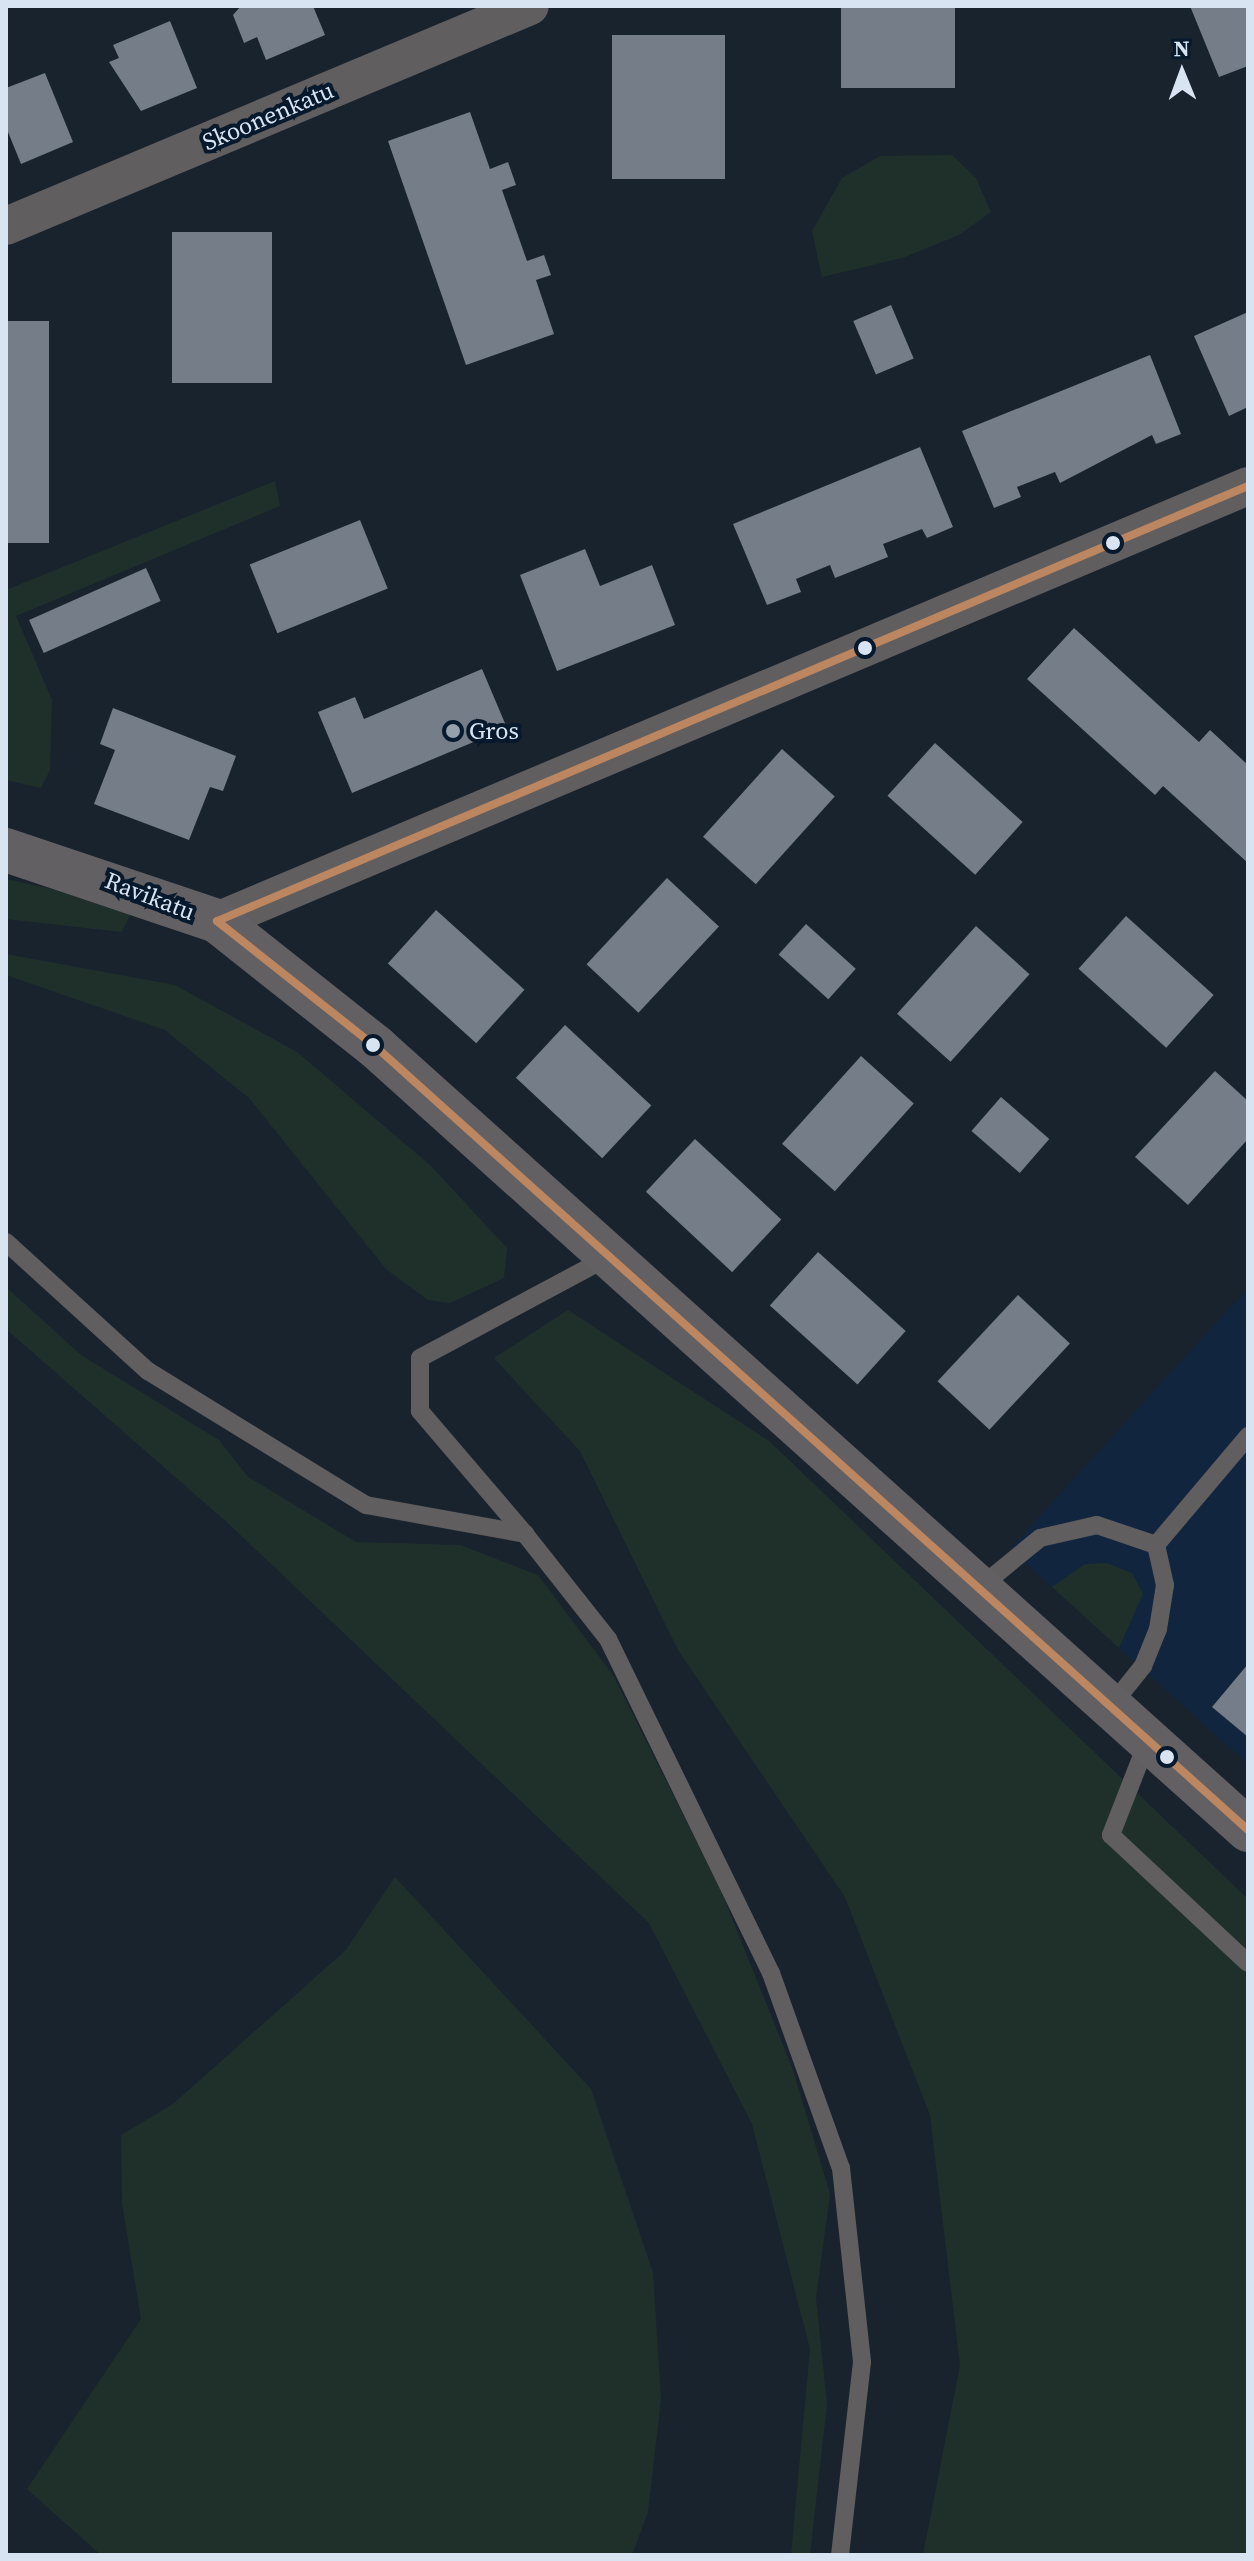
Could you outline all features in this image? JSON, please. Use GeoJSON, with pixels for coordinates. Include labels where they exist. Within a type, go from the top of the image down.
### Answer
{"type":"FeatureCollection","features":[{"type":"Feature","properties":{"kind":"street","name":"Skoonenkatu"},"geometry":{"type":"LineString","coordinates":[[6,226],[530,6]]}},
{"type":"Feature","properties":{"kind":"street"},"geometry":{"type":"LineString","coordinates":[[217,921],[1248,486]]}},
{"type":"Feature","properties":{"kind":"street","name":"Ravikatu"},"geometry":{"type":"LineString","coordinates":[[6,850],[217,921],[376,1047],[1248,1830]]}},
{"type":"Feature","properties":{"kind":"lane"},"geometry":{"type":"LineString","coordinates":[[6,1242],[148,1371],[366,1505],[525,1534]]}},
{"type":"Feature","properties":{"kind":"lane"},"geometry":{"type":"LineString","coordinates":[[610,1256],[420,1358],[420,1411],[525,1534],[608,1639],[771,1973],[841,2168],[862,2362],[840,2555]]}},
{"type":"Feature","properties":{"kind":"lane"},"geometry":{"type":"LineString","coordinates":[[1156,1545],[1248,1436]]}},
{"type":"Feature","properties":{"kind":"lane"},"geometry":{"type":"LineString","coordinates":[[979,1588],[1040,1538],[1097,1525],[1156,1545]]}},
{"type":"Feature","properties":{"kind":"lane"},"geometry":{"type":"LineString","coordinates":[[1111,1706],[1143,1666],[1158,1629],[1165,1585],[1156,1545]]}},
{"type":"Feature","properties":{"kind":"lane"},"geometry":{"type":"LineString","coordinates":[[1148,1740],[1111,1835],[1248,1963]]}},
{"type":"Feature","properties":{"kind":"shaded area"},"geometry":{"type":"Polygon","coordinates":[[[1248,1288],[1248,1764],[1010,1549],[1248,1288]]]}},
{"type":"Feature","properties":{"kind":"green space"},"geometry":{"type":"Polygon","coordinates":[[[952,155],[976,178],[991,212],[959,235],[902,258],[822,277],[812,231],[842,178],[880,156],[952,155]]]}},
{"type":"Feature","properties":{"kind":"green space"},"geometry":{"type":"Polygon","coordinates":[[[275,481],[280,506],[16,616],[52,700],[50,770],[41,788],[6,780],[6,590],[275,481]]]}},
{"type":"Feature","properties":{"kind":"green space"},"geometry":{"type":"Polygon","coordinates":[[[6,879],[48,888],[130,915],[122,932],[6,919],[6,879]]]}},
{"type":"Feature","properties":{"kind":"green space"},"geometry":{"type":"Polygon","coordinates":[[[6,954],[175,985],[297,1052],[431,1166],[507,1248],[504,1278],[450,1303],[428,1300],[386,1269],[250,1099],[165,1030],[6,975],[6,954]]]}},
{"type":"Feature","properties":{"kind":"green space"},"geometry":{"type":"Polygon","coordinates":[[[6,1287],[81,1355],[219,1440],[248,1477],[356,1542],[460,1545],[538,1575],[613,1675],[721,1891],[793,2070],[830,2194],[816,2298],[827,2404],[810,2555],[791,2555],[810,2349],[752,2124],[649,1923],[230,1525],[6,1329],[6,1287]]]}},
{"type":"Feature","properties":{"kind":"green space"},"geometry":{"type":"Polygon","coordinates":[[[568,1310],[769,1441],[1248,1899],[1248,2555],[923,2555],[960,2365],[930,2115],[845,1897],[678,1650],[580,1451],[494,1358],[568,1310]]]}},
{"type":"Feature","properties":{"kind":"green space"},"geometry":{"type":"Polygon","coordinates":[[[1107,1563],[1132,1573],[1143,1594],[1119,1648],[1052,1587],[1085,1564],[1107,1563]]]}},
{"type":"Feature","properties":{"kind":"green space"},"geometry":{"type":"Polygon","coordinates":[[[395,1877],[591,2089],[653,2273],[661,2399],[648,2512],[632,2555],[101,2555],[27,2489],[141,2319],[122,2203],[121,2135],[173,2104],[346,1950],[395,1877]]]}},
{"type":"Feature","properties":{"kind":"building"},"geometry":{"type":"Polygon","coordinates":[[[241,6],[313,6],[325,35],[266,60],[257,37],[244,43],[233,15],[241,6]]]}},
{"type":"Feature","properties":{"kind":"building"},"geometry":{"type":"Polygon","coordinates":[[[841,6],[955,6],[955,88],[841,88],[841,6]]]}},
{"type":"Feature","properties":{"kind":"building"},"geometry":{"type":"Polygon","coordinates":[[[1190,6],[1248,6],[1248,66],[1219,77],[1190,6]]]}},
{"type":"Feature","properties":{"kind":"building"},"geometry":{"type":"Polygon","coordinates":[[[170,21],[197,88],[141,111],[109,62],[119,58],[113,45],[170,21]]]}},
{"type":"Feature","properties":{"kind":"building"},"geometry":{"type":"Polygon","coordinates":[[[612,35],[725,35],[725,179],[612,179],[612,35]]]}},
{"type":"Feature","properties":{"kind":"building"},"geometry":{"type":"Polygon","coordinates":[[[45,73],[73,142],[21,164],[6,127],[6,88],[45,73]]]}},
{"type":"Feature","properties":{"kind":"building"},"geometry":{"type":"Polygon","coordinates":[[[470,112],[490,169],[508,162],[516,185],[502,190],[527,261],[544,255],[551,275],[536,280],[554,334],[466,365],[388,141],[470,112]]]}},
{"type":"Feature","properties":{"kind":"building"},"geometry":{"type":"Polygon","coordinates":[[[172,232],[272,232],[272,383],[172,383],[172,232]]]}},
{"type":"Feature","properties":{"kind":"building"},"geometry":{"type":"Polygon","coordinates":[[[891,305],[914,358],[876,374],[853,321],[891,305]]]}},
{"type":"Feature","properties":{"kind":"building"},"geometry":{"type":"Polygon","coordinates":[[[1248,312],[1248,407],[1229,416],[1194,336],[1248,312]]]}},
{"type":"Feature","properties":{"kind":"building"},"geometry":{"type":"Polygon","coordinates":[[[6,321],[49,321],[49,543],[6,543],[6,321]]]}},
{"type":"Feature","properties":{"kind":"building"},"geometry":{"type":"Polygon","coordinates":[[[1150,355],[1181,434],[1156,444],[1152,435],[1060,483],[1055,472],[1017,487],[1021,497],[994,508],[962,431],[1150,355]]]}},
{"type":"Feature","properties":{"kind":"building"},"geometry":{"type":"Polygon","coordinates":[[[920,447],[953,527],[927,538],[922,529],[883,544],[888,557],[835,578],[830,565],[796,579],[801,592],[767,605],[733,524],[920,447]]]}},
{"type":"Feature","properties":{"kind":"building"},"geometry":{"type":"Polygon","coordinates":[[[360,520],[388,589],[277,633],[250,565],[360,520]]]}},
{"type":"Feature","properties":{"kind":"building"},"geometry":{"type":"Polygon","coordinates":[[[585,549],[600,586],[652,565],[675,625],[557,671],[520,575],[585,549]]]}},
{"type":"Feature","properties":{"kind":"building"},"geometry":{"type":"Polygon","coordinates":[[[146,568],[161,601],[44,653],[29,620],[146,568]]]}},
{"type":"Feature","properties":{"kind":"building"},"geometry":{"type":"Polygon","coordinates":[[[1074,628],[1199,742],[1210,730],[1248,765],[1248,863],[1163,786],[1155,795],[1027,679],[1074,628]]]}},
{"type":"Feature","properties":{"kind":"building"},"geometry":{"type":"Polygon","coordinates":[[[482,669],[507,728],[352,793],[318,712],[355,697],[364,719],[482,669]]]}},
{"type":"Feature","properties":{"kind":"building"},"geometry":{"type":"Polygon","coordinates":[[[113,708],[236,756],[223,791],[210,787],[189,840],[94,804],[115,750],[100,744],[113,708]]]}},
{"type":"Feature","properties":{"kind":"building"},"geometry":{"type":"Polygon","coordinates":[[[935,743],[1023,822],[975,875],[887,796],[935,743]]]}},
{"type":"Feature","properties":{"kind":"building"},"geometry":{"type":"Polygon","coordinates":[[[782,749],[835,797],[756,884],[703,837],[782,749]]]}},
{"type":"Feature","properties":{"kind":"building"},"geometry":{"type":"Polygon","coordinates":[[[667,878],[719,926],[638,1013],[587,964],[667,878]]]}},
{"type":"Feature","properties":{"kind":"building"},"geometry":{"type":"Polygon","coordinates":[[[436,910],[524,990],[476,1043],[388,964],[436,910]]]}},
{"type":"Feature","properties":{"kind":"building"},"geometry":{"type":"Polygon","coordinates":[[[1126,916],[1214,995],[1166,1048],[1078,969],[1126,916]]]}},
{"type":"Feature","properties":{"kind":"building"},"geometry":{"type":"Polygon","coordinates":[[[806,924],[856,969],[828,999],[779,954],[806,924]]]}},
{"type":"Feature","properties":{"kind":"building"},"geometry":{"type":"Polygon","coordinates":[[[976,926],[1030,974],[951,1062],[897,1014],[976,926]]]}},
{"type":"Feature","properties":{"kind":"building"},"geometry":{"type":"Polygon","coordinates":[[[565,1025],[651,1105],[602,1158],[516,1078],[565,1025]]]}},
{"type":"Feature","properties":{"kind":"building"},"geometry":{"type":"Polygon","coordinates":[[[861,1056],[914,1104],[835,1191],[782,1144],[861,1056]]]}},
{"type":"Feature","properties":{"kind":"building"},"geometry":{"type":"Polygon","coordinates":[[[1215,1071],[1248,1101],[1248,1139],[1188,1205],[1135,1157],[1215,1071]]]}},
{"type":"Feature","properties":{"kind":"building"},"geometry":{"type":"Polygon","coordinates":[[[1001,1097],[1049,1139],[1020,1173],[971,1131],[1001,1097]]]}},
{"type":"Feature","properties":{"kind":"building"},"geometry":{"type":"Polygon","coordinates":[[[695,1139],[781,1219],[732,1272],[646,1192],[695,1139]]]}},
{"type":"Feature","properties":{"kind":"building"},"geometry":{"type":"Polygon","coordinates":[[[818,1252],[906,1331],[858,1384],[770,1306],[818,1252]]]}},
{"type":"Feature","properties":{"kind":"building"},"geometry":{"type":"Polygon","coordinates":[[[1018,1295],[1070,1343],[989,1430],[938,1381],[1018,1295]]]}},
{"type":"Feature","properties":{"kind":"building"},"geometry":{"type":"Polygon","coordinates":[[[1248,1664],[1248,1737],[1212,1707],[1248,1664]]]}},
{"type":"Feature","properties":{"kind":"transit line"},"geometry":{"type":"LineString","coordinates":[[1248,486],[217,921],[376,1047],[1248,1830]]}},
{"type":"Feature","properties":{"kind":"place","name":"Gros"},"geometry":{"type":"Point","coordinates":[453,731]}}]}
